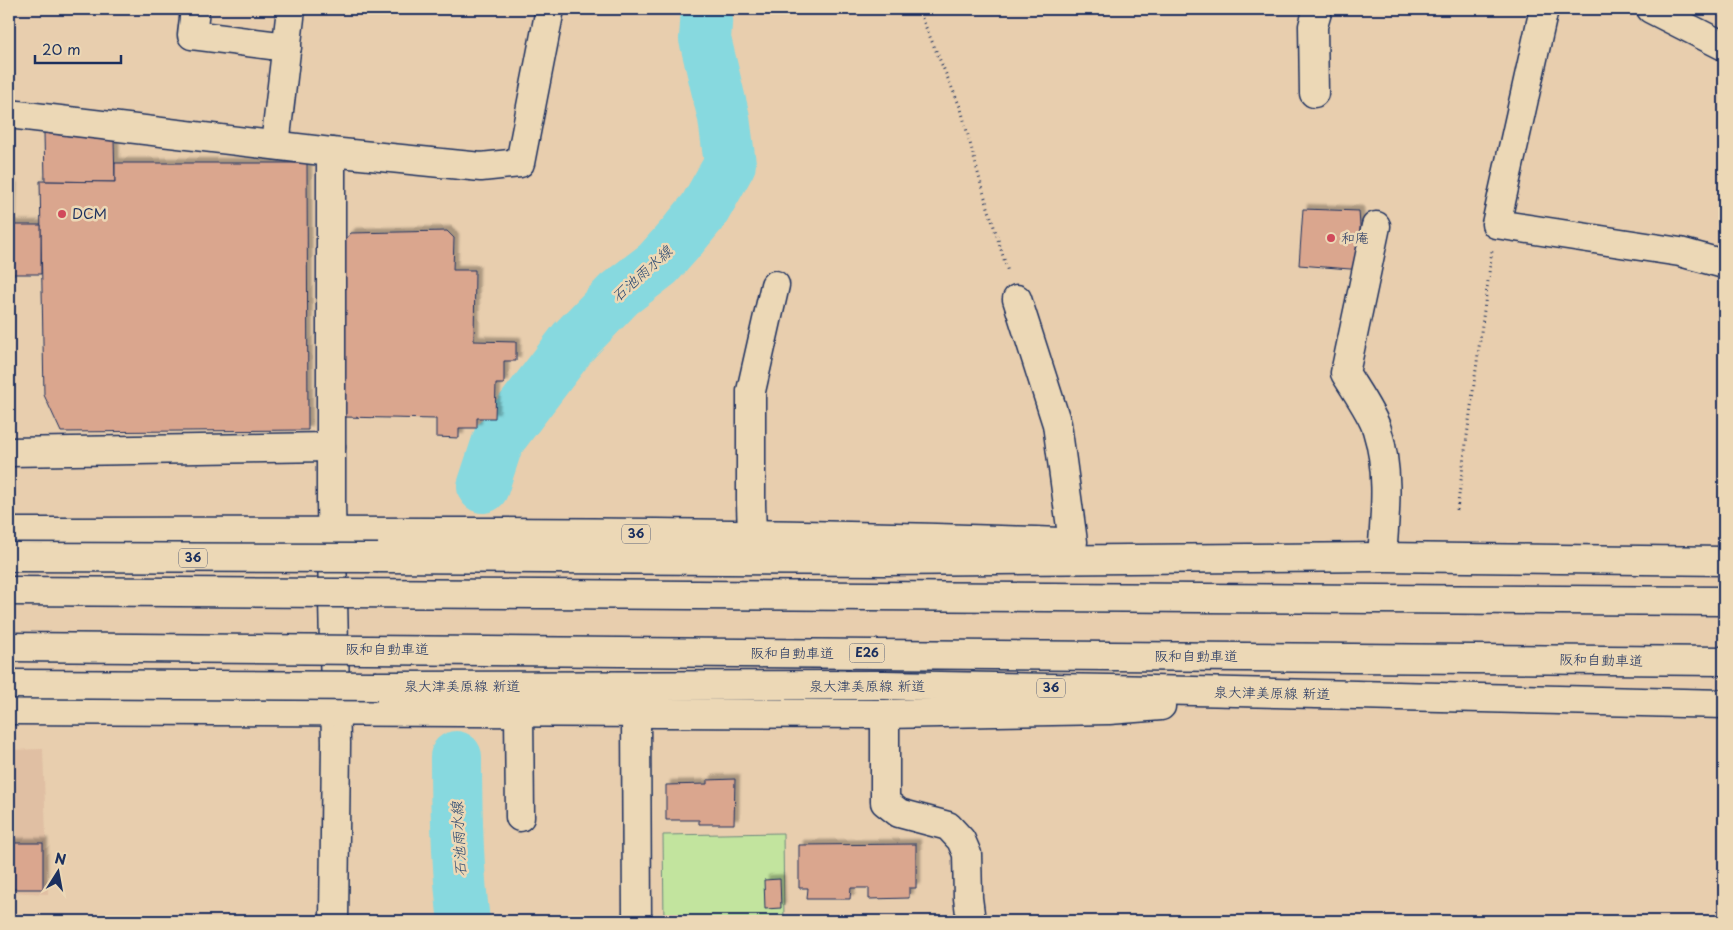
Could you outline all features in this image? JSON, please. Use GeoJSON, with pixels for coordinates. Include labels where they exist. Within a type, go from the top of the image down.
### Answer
{"type":"FeatureCollection","features":[{"type":"Feature","properties":{"kind":"main road"},"geometry":{"type":"LineString","coordinates":[[196,9],[192,35],[287,47]]}},
{"type":"Feature","properties":{"kind":"main road"},"geometry":{"type":"LineString","coordinates":[[275,145],[292,9]]}},
{"type":"Feature","properties":{"kind":"main road"},"geometry":{"type":"LineString","coordinates":[[9,114],[330,152],[481,167],[520,164],[550,9]]}},
{"type":"Feature","properties":{"kind":"main road"},"geometry":{"type":"LineString","coordinates":[[1314,93],[1313,26],[1318,9]]}},
{"type":"Feature","properties":{"kind":"main road"},"geometry":{"type":"LineString","coordinates":[[1544,9],[1496,224],[1680,252],[1724,264]]}},
{"type":"Feature","properties":{"kind":"main road"},"geometry":{"type":"LineString","coordinates":[[1651,9],[1724,46]]}},
{"type":"Feature","properties":{"kind":"main road"},"geometry":{"type":"LineString","coordinates":[[330,152],[331,447],[336,743],[334,921]]}},
{"type":"Feature","properties":{"kind":"main road"},"geometry":{"type":"LineString","coordinates":[[1376,226],[1345,373],[1377,428],[1385,465],[1382,556]]}},
{"type":"Feature","properties":{"kind":"main road"},"geometry":{"type":"LineString","coordinates":[[752,535],[751,391],[776,284]]}},
{"type":"Feature","properties":{"kind":"main road"},"geometry":{"type":"LineString","coordinates":[[1017,299],[1057,424],[1073,542]]}},
{"type":"Feature","properties":{"kind":"main road"},"geometry":{"type":"LineString","coordinates":[[9,452],[331,447]]}},
{"type":"Feature","properties":{"kind":"main road","name":"36"},"geometry":{"type":"LineString","coordinates":[[9,532],[332,531],[888,536],[1073,542],[1262,558]]}},
{"type":"Feature","properties":{"kind":"main road","name":"36"},"geometry":{"type":"LineString","coordinates":[[9,557],[884,561],[1382,556],[1724,561]]}},
{"type":"Feature","properties":{"kind":"main road"},"geometry":{"type":"LineString","coordinates":[[9,591],[1724,601]]}},
{"type":"Feature","properties":{"kind":"main road","name":"阪和自動車道"},"geometry":{"type":"LineString","coordinates":[[9,647],[1724,661]]}},
{"type":"Feature","properties":{"kind":"main road","name":"泉大津美原線 新道"},"geometry":{"type":"LineString","coordinates":[[9,684],[377,686],[884,685],[1724,704]]}},
{"type":"Feature","properties":{"kind":"main road","name":"36"},"geometry":{"type":"LineString","coordinates":[[9,710],[885,714],[1109,710],[1295,694]]}},
{"type":"Feature","properties":{"kind":"main road"},"geometry":{"type":"LineString","coordinates":[[519,713],[520,817]]}},
{"type":"Feature","properties":{"kind":"main road"},"geometry":{"type":"LineString","coordinates":[[636,713],[637,921]]}},
{"type":"Feature","properties":{"kind":"main road"},"geometry":{"type":"LineString","coordinates":[[885,714],[885,802],[899,813],[948,826],[961,840],[967,854],[968,898],[971,921]]}},
{"type":"Feature","properties":{"kind":"path"},"geometry":{"type":"LineString","coordinates":[[918,9],[961,109],[982,188],[1017,299]]}},
{"type":"Feature","properties":{"kind":"path"},"geometry":{"type":"LineString","coordinates":[[1457,510],[1496,224]]}},
{"type":"Feature","properties":{"kind":"shaded area"},"geometry":{"type":"Polygon","coordinates":[[[43,749],[48,894],[9,892],[9,750],[43,749]]]}},
{"type":"Feature","properties":{"kind":"green space"},"geometry":{"type":"Polygon","coordinates":[[[783,833],[784,921],[664,921],[663,835],[783,833]]]}},
{"type":"Feature","properties":{"kind":"building"},"geometry":{"type":"Polygon","coordinates":[[[44,133],[114,141],[115,182],[45,181],[44,133]]]}},
{"type":"Feature","properties":{"kind":"building"},"geometry":{"type":"Polygon","coordinates":[[[115,163],[307,163],[308,430],[61,432],[44,395],[40,181],[115,182],[115,163]]]}},
{"type":"Feature","properties":{"kind":"building"},"geometry":{"type":"Polygon","coordinates":[[[9,187],[12,187],[11,225],[41,225],[41,274],[9,274],[9,187]]]}},
{"type":"Feature","properties":{"kind":"building","name":"和庵"},"geometry":{"type":"Polygon","coordinates":[[[1303,209],[1359,211],[1363,270],[1299,265],[1303,209]]]}},
{"type":"Feature","properties":{"kind":"building"},"geometry":{"type":"Polygon","coordinates":[[[447,231],[454,238],[453,270],[475,270],[474,341],[516,342],[516,361],[504,361],[504,384],[496,384],[495,418],[477,418],[477,428],[459,428],[459,438],[436,437],[436,419],[343,417],[345,240],[351,233],[447,231]]]}},
{"type":"Feature","properties":{"kind":"building"},"geometry":{"type":"Polygon","coordinates":[[[735,779],[734,824],[699,824],[699,820],[666,820],[666,785],[707,784],[707,780],[735,779]]]}},
{"type":"Feature","properties":{"kind":"building"},"geometry":{"type":"Polygon","coordinates":[[[9,843],[43,843],[43,889],[9,889],[9,843]]]}},
{"type":"Feature","properties":{"kind":"building"},"geometry":{"type":"Polygon","coordinates":[[[916,844],[916,888],[909,888],[909,898],[869,899],[869,888],[851,888],[850,899],[807,899],[808,888],[799,888],[799,845],[916,844]]]}},
{"type":"Feature","properties":{"kind":"building"},"geometry":{"type":"Polygon","coordinates":[[[780,879],[781,908],[765,909],[764,880],[780,879]]]}},
{"type":"Feature","properties":{"kind":"waterway","name":"石池雨水線"},"geometry":{"type":"LineString","coordinates":[[483,487],[498,441],[574,341],[619,294],[658,264],[681,238],[704,210],[730,164],[724,118],[705,39],[707,9]]}},
{"type":"Feature","properties":{"kind":"waterway","name":"石池雨水線"},"geometry":{"type":"LineString","coordinates":[[456,757],[457,839],[464,921]]}},
{"type":"Feature","properties":{"kind":"place","name":"DCM"},"geometry":{"type":"Point","coordinates":[62,214]}},
{"type":"Feature","properties":{"kind":"place","name":"和庵"},"geometry":{"type":"Point","coordinates":[1331,238]}}]}
